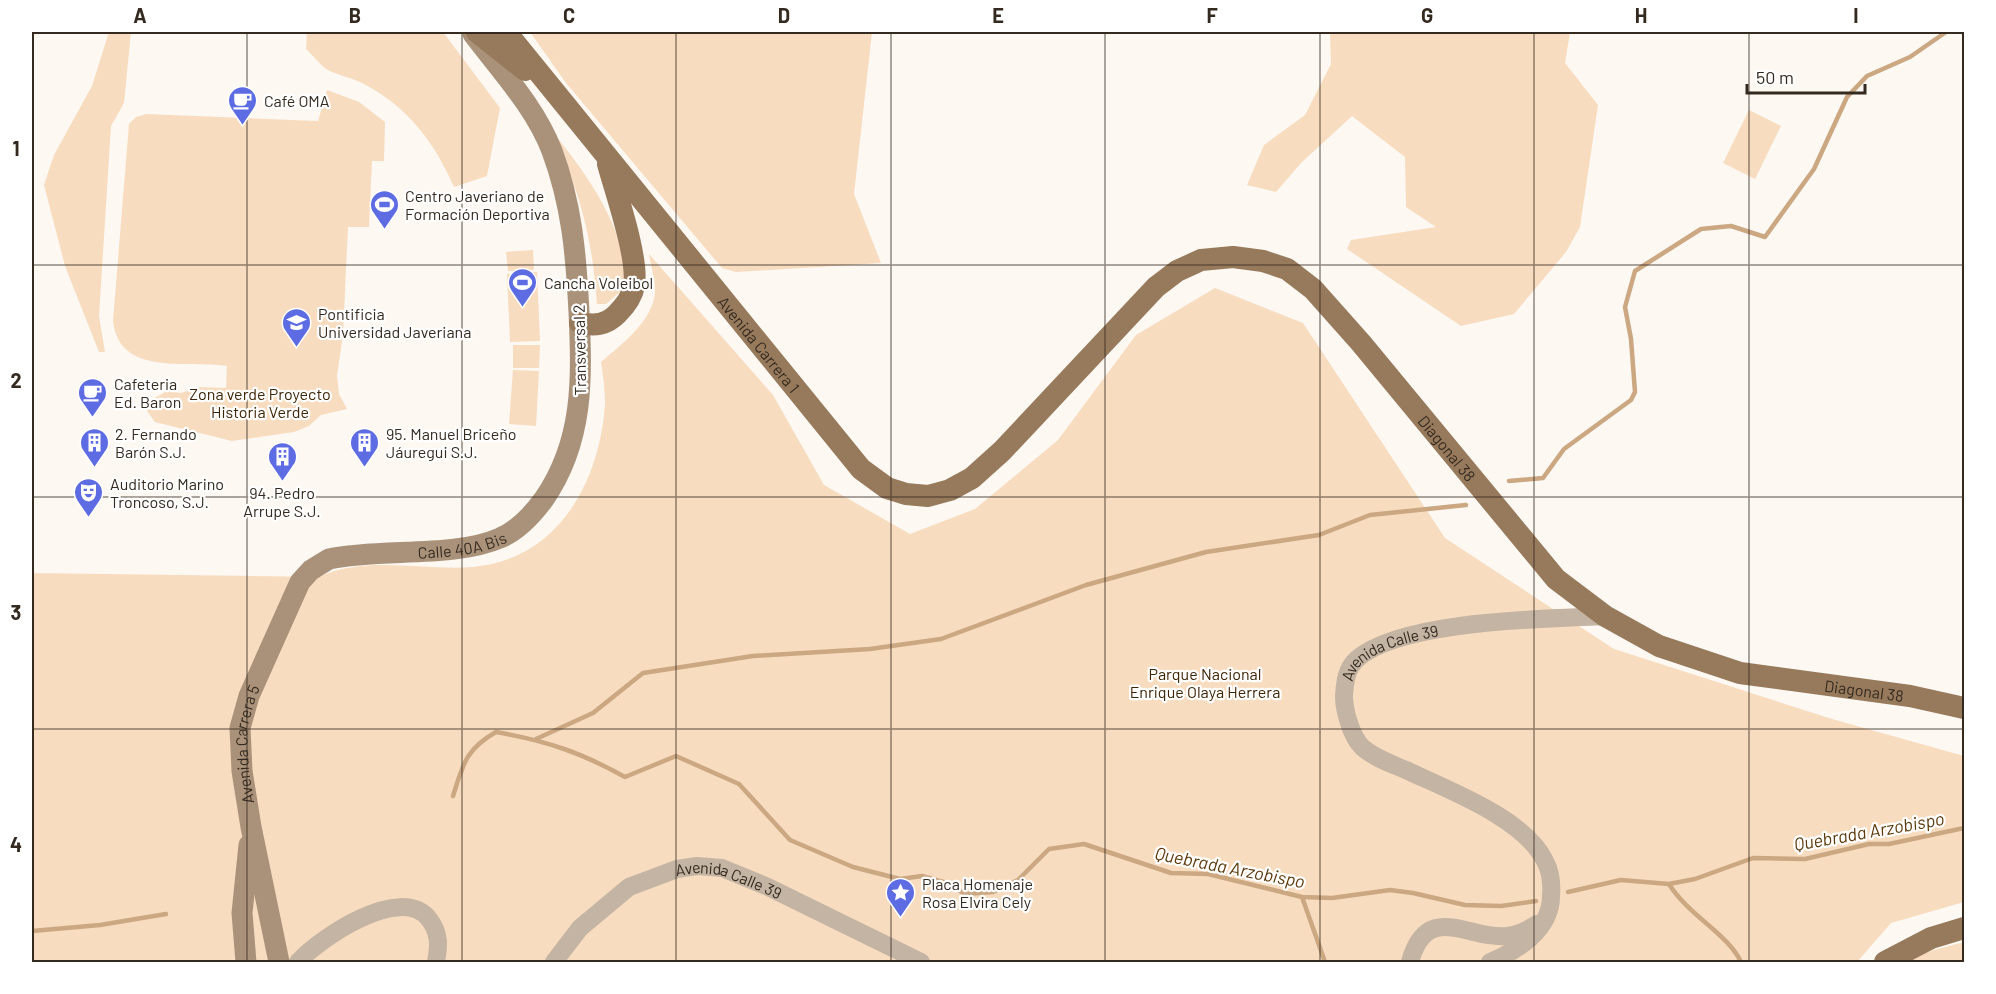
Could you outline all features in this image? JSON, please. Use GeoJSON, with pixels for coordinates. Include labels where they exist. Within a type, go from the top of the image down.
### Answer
{"type":"FeatureCollection","features":[{"type":"Feature","properties":{"kind":"main road","name":"Transversal 2"},"geometry":{"type":"LineString","coordinates":[[471,32],[532,112],[552,151],[575,238],[580,402],[575,434],[558,478]]}},
{"type":"Feature","properties":{"kind":"main road","name":"Avenida Carrera 1"},"geometry":{"type":"LineString","coordinates":[[477,32],[555,93]]}},
{"type":"Feature","properties":{"kind":"main road","name":"Avenida Carrera 1"},"geometry":{"type":"LineString","coordinates":[[507,32],[861,470],[887,488],[906,494],[928,496],[950,490],[972,478],[1002,451]]}},
{"type":"Feature","properties":{"kind":"main road"},"geometry":{"type":"LineString","coordinates":[[579,323],[600,325],[608,321],[624,306],[634,286],[633,261],[606,156]]}},
{"type":"Feature","properties":{"kind":"main road","name":"Diagonal 38"},"geometry":{"type":"LineString","coordinates":[[1002,451],[1156,287],[1177,272],[1201,260],[1233,257],[1263,261],[1287,269],[1320,297],[1551,572],[1584,602],[1605,616],[1659,645],[1740,673],[1910,696],[1965,708]]}},
{"type":"Feature","properties":{"kind":"main road","name":"Calle 40A Bis"},"geometry":{"type":"LineString","coordinates":[[339,557],[471,546],[501,538],[538,506],[558,478]]}},
{"type":"Feature","properties":{"kind":"main road","name":"Avenida Carrera 5"},"geometry":{"type":"LineString","coordinates":[[279,963],[251,826],[240,746],[242,714],[300,582],[319,564],[339,557]]}},
{"type":"Feature","properties":{"kind":"main road"},"geometry":{"type":"LineString","coordinates":[[246,963],[243,900],[251,826]]}},
{"type":"Feature","properties":{"kind":"main road"},"geometry":{"type":"LineString","coordinates":[[1885,963],[1931,938],[1965,928]]}},
{"type":"Feature","properties":{"kind":"street","name":"Avenida Calle 39"},"geometry":{"type":"LineString","coordinates":[[1546,918],[1551,903],[1551,876],[1538,849],[1508,823],[1462,796],[1379,758],[1361,746],[1344,704],[1345,677],[1356,660],[1369,650],[1402,637],[1491,623],[1605,616]]}},
{"type":"Feature","properties":{"kind":"street","name":"Avenida Calle 39"},"geometry":{"type":"LineString","coordinates":[[554,963],[580,928],[629,887],[677,869],[697,866],[722,868],[768,887],[921,963]]}},
{"type":"Feature","properties":{"kind":"street"},"geometry":{"type":"LineString","coordinates":[[298,963],[331,934],[363,918],[385,910],[412,907],[426,915],[436,927],[440,945],[436,963]]}},
{"type":"Feature","properties":{"kind":"street"},"geometry":{"type":"LineString","coordinates":[[1410,963],[1414,948],[1423,936],[1439,928],[1452,926],[1489,935],[1506,936],[1522,933],[1546,918]]}},
{"type":"Feature","properties":{"kind":"street"},"geometry":{"type":"LineString","coordinates":[[1490,963],[1522,945],[1546,918]]}},
{"type":"Feature","properties":{"kind":"green space"},"geometry":{"type":"Polygon","coordinates":[[[109,32],[131,32],[124,103],[111,126],[99,316],[105,352],[99,352],[65,266],[44,185],[54,155],[92,86],[109,32]]]}},
{"type":"Feature","properties":{"kind":"green space"},"geometry":{"type":"Polygon","coordinates":[[[307,32],[443,32],[500,108],[487,176],[454,187],[429,141],[407,115],[380,93],[356,80],[323,67],[306,49],[307,32]]]}},
{"type":"Feature","properties":{"kind":"green space"},"geometry":{"type":"Polygon","coordinates":[[[530,32],[872,32],[854,194],[881,263],[736,272],[722,268],[566,83],[530,32]]]}},
{"type":"Feature","properties":{"kind":"green space"},"geometry":{"type":"Polygon","coordinates":[[[1327,32],[1570,32],[1565,63],[1598,105],[1580,227],[1566,252],[1514,314],[1461,326],[1347,249],[1351,240],[1436,227],[1406,207],[1405,157],[1352,116],[1301,163],[1276,192],[1247,185],[1264,145],[1305,115],[1331,64],[1330,34],[1327,32]]]}},
{"type":"Feature","properties":{"kind":"green space","name":"Zona verde Proyecto Historia Verde"},"geometry":{"type":"Polygon","coordinates":[[[327,90],[359,102],[385,122],[384,161],[372,161],[369,227],[348,227],[343,334],[337,376],[339,394],[347,409],[321,415],[309,426],[294,432],[232,441],[155,422],[147,411],[151,400],[167,391],[181,393],[199,387],[226,388],[227,366],[157,362],[141,358],[128,351],[118,339],[113,321],[129,124],[136,117],[146,114],[318,121],[327,90]]]}},
{"type":"Feature","properties":{"kind":"green space"},"geometry":{"type":"Polygon","coordinates":[[[1749,110],[1781,126],[1755,179],[1723,163],[1749,110]]]}},
{"type":"Feature","properties":{"kind":"green space"},"geometry":{"type":"Polygon","coordinates":[[[555,135],[605,207],[621,249],[624,270],[622,290],[606,304],[597,304],[592,258],[584,218],[572,178],[555,135]]]}},
{"type":"Feature","properties":{"kind":"green space"},"geometry":{"type":"Polygon","coordinates":[[[533,250],[534,270],[508,271],[506,252],[533,250]]]}},
{"type":"Feature","properties":{"kind":"green space","name":"Parque Nacional Enrique Olaya Herrera"},"geometry":{"type":"Polygon","coordinates":[[[649,254],[773,395],[824,485],[910,534],[975,509],[1058,440],[1136,335],[1215,288],[1303,323],[1445,538],[1614,649],[1832,719],[1964,756],[1964,902],[1891,923],[1857,962],[32,962],[32,573],[319,577],[337,570],[375,565],[472,567],[502,561],[528,550],[551,533],[569,512],[583,488],[594,461],[601,432],[605,403],[601,362],[635,332],[649,313],[653,303],[654,278],[649,254]]]}},
{"type":"Feature","properties":{"kind":"green space","name":"Cancha Voleibol"},"geometry":{"type":"Polygon","coordinates":[[[537,272],[540,341],[510,342],[507,274],[537,272]]]}},
{"type":"Feature","properties":{"kind":"green space"},"geometry":{"type":"Polygon","coordinates":[[[513,345],[540,345],[539,368],[513,368],[513,345]]]}},
{"type":"Feature","properties":{"kind":"green space"},"geometry":{"type":"Polygon","coordinates":[[[513,370],[539,371],[536,426],[509,424],[513,370]]]}},
{"type":"Feature","properties":{"kind":"green space"},"geometry":{"type":"Polygon","coordinates":[[[1964,942],[1964,962],[1905,962],[1930,951],[1964,942]]]}},
{"type":"Feature","properties":{"kind":"waterway"},"geometry":{"type":"LineString","coordinates":[[1509,481],[1543,478],[1564,449],[1631,400],[1635,392],[1631,339],[1625,307],[1635,271],[1701,229],[1731,226],[1765,237],[1814,169],[1847,97],[1867,76],[1910,57],[1946,32]]}},
{"type":"Feature","properties":{"kind":"waterway"},"geometry":{"type":"LineString","coordinates":[[536,739],[593,713],[643,673],[753,656],[870,649],[941,639],[1086,585],[1206,552],[1319,535],[1370,515],[1466,505]]}},
{"type":"Feature","properties":{"kind":"waterway","name":"Quebrada Arzobispo"},"geometry":{"type":"LineString","coordinates":[[453,796],[467,758],[478,745],[496,732],[563,748],[625,777],[676,756],[739,784],[790,840],[853,867],[900,879],[922,876],[947,883],[965,894],[993,892],[1018,880],[1049,849],[1084,844],[1171,873],[1208,874],[1302,897],[1332,898],[1390,890],[1465,905],[1501,906],[1536,901]]}},
{"type":"Feature","properties":{"kind":"waterway","name":"Quebrada Arzobispo"},"geometry":{"type":"LineString","coordinates":[[1568,892],[1621,880],[1669,884],[1695,879],[1753,858],[1805,859],[1869,844],[1889,844],[1964,828]]}},
{"type":"Feature","properties":{"kind":"waterway"},"geometry":{"type":"LineString","coordinates":[[1669,884],[1687,906],[1727,942],[1741,962]]}},
{"type":"Feature","properties":{"kind":"waterway"},"geometry":{"type":"LineString","coordinates":[[1302,897],[1325,962]]}},
{"type":"Feature","properties":{"kind":"waterway","name":"Quebrada Arzobispo"},"geometry":{"type":"LineString","coordinates":[[32,931],[100,925],[166,914]]}},
{"type":"Feature","properties":{"kind":"place","name":"Café OMA"},"geometry":{"type":"Point","coordinates":[243,126]}},
{"type":"Feature","properties":{"kind":"place","name":"Centro Javeriano de Formación Deportiva"},"geometry":{"type":"Point","coordinates":[384,230]}},
{"type":"Feature","properties":{"kind":"place","name":"Cancha Voleibol"},"geometry":{"type":"Point","coordinates":[523,308]}},
{"type":"Feature","properties":{"kind":"place","name":"Pontificia Universidad Javeriana"},"geometry":{"type":"Point","coordinates":[297,348]}},
{"type":"Feature","properties":{"kind":"place","name":"Cafeteria Ed. Baron"},"geometry":{"type":"Point","coordinates":[93,418]}},
{"type":"Feature","properties":{"kind":"place","name":"2. Fernando Barón S.J."},"geometry":{"type":"Point","coordinates":[94,468]}},
{"type":"Feature","properties":{"kind":"place","name":"95. Manuel Briceño Jáuregui S.J."},"geometry":{"type":"Point","coordinates":[365,468]}},
{"type":"Feature","properties":{"kind":"place","name":"94. Pedro Arrupe S.J."},"geometry":{"type":"Point","coordinates":[282,482]}},
{"type":"Feature","properties":{"kind":"place","name":"Auditorio Marino Troncoso, S.J."},"geometry":{"type":"Point","coordinates":[89,518]}},
{"type":"Feature","properties":{"kind":"place","name":"Placa Homenaje Rosa Elvira Cely"},"geometry":{"type":"Point","coordinates":[901,918]}}]}
